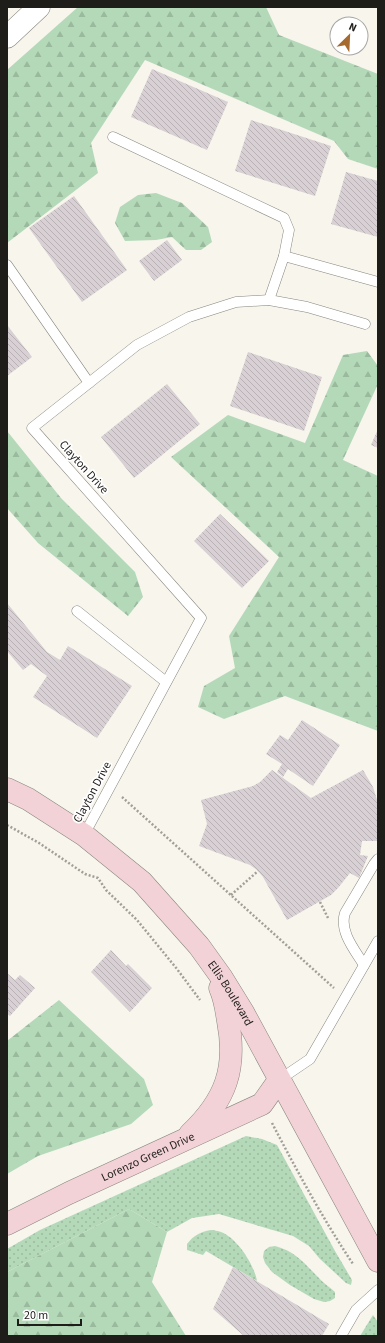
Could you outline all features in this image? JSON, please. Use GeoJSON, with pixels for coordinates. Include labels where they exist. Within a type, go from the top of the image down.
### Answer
{"type":"FeatureCollection","features":[{"type":"Feature","properties":{"kind":"main road","name":"Ellis Boulevard"},"geometry":{"type":"LineString","coordinates":[[7,789],[28,799],[84,835],[142,882],[199,946],[222,978],[243,1012],[378,1261]]}},
{"type":"Feature","properties":{"kind":"main road"},"geometry":{"type":"LineString","coordinates":[[165,1148],[191,1133],[203,1120],[222,1093],[230,1069],[232,1038],[224,998],[199,946]]}},
{"type":"Feature","properties":{"kind":"main road","name":"Lorenzo Green Drive"},"geometry":{"type":"LineString","coordinates":[[7,1224],[69,1192],[262,1104],[279,1080]]}},
{"type":"Feature","properties":{"kind":"street"},"geometry":{"type":"LineString","coordinates":[[7,37],[39,7]]}},
{"type":"Feature","properties":{"kind":"lane"},"geometry":{"type":"LineString","coordinates":[[112,137],[284,218],[289,230],[284,256],[269,300]]}},
{"type":"Feature","properties":{"kind":"lane"},"geometry":{"type":"LineString","coordinates":[[284,256],[378,282]]}},
{"type":"Feature","properties":{"kind":"lane"},"geometry":{"type":"LineString","coordinates":[[7,265],[89,383]]}},
{"type":"Feature","properties":{"kind":"lane","name":"Clayton Drive"},"geometry":{"type":"LineString","coordinates":[[84,835],[201,618],[32,428],[137,345],[189,317],[236,302],[269,300],[307,307],[365,324]]}},
{"type":"Feature","properties":{"kind":"lane"},"geometry":{"type":"LineString","coordinates":[[77,611],[166,682]]}},
{"type":"Feature","properties":{"kind":"lane"},"geometry":{"type":"LineString","coordinates":[[364,965],[350,943],[343,928],[342,920],[378,859]]}},
{"type":"Feature","properties":{"kind":"lane"},"geometry":{"type":"LineString","coordinates":[[279,1080],[310,1059],[378,941]]}},
{"type":"Feature","properties":{"kind":"lane"},"geometry":{"type":"LineString","coordinates":[[341,1336],[356,1310],[378,1290]]}},
{"type":"Feature","properties":{"kind":"path"},"geometry":{"type":"LineString","coordinates":[[110,787],[332,986],[347,994]]}},
{"type":"Feature","properties":{"kind":"path"},"geometry":{"type":"LineString","coordinates":[[7,825],[39,843],[85,874],[98,878],[106,890],[137,920],[177,968],[201,1001]]}},
{"type":"Feature","properties":{"kind":"path"},"geometry":{"type":"LineString","coordinates":[[231,895],[258,871]]}},
{"type":"Feature","properties":{"kind":"path"},"geometry":{"type":"LineString","coordinates":[[320,902],[330,920]]}},
{"type":"Feature","properties":{"kind":"path"},"geometry":{"type":"LineString","coordinates":[[332,986],[337,982]]}},
{"type":"Feature","properties":{"kind":"path"},"geometry":{"type":"LineString","coordinates":[[286,1149],[337,1240],[355,1267]]}},
{"type":"Feature","properties":{"kind":"green space"},"geometry":{"type":"Polygon","coordinates":[[[78,7],[266,7],[279,35],[329,55],[329,56],[378,74],[378,169],[348,159],[334,141],[145,60],[91,143],[98,173],[7,243],[7,70],[78,7]]]}},
{"type":"Feature","properties":{"kind":"green space"},"geometry":{"type":"Polygon","coordinates":[[[156,193],[182,203],[208,227],[212,242],[201,250],[186,250],[172,237],[156,240],[125,241],[115,223],[120,207],[138,195],[156,193]]]}},
{"type":"Feature","properties":{"kind":"green space"},"geometry":{"type":"Polygon","coordinates":[[[367,351],[378,366],[378,384],[343,460],[378,476],[378,731],[285,696],[224,719],[198,707],[204,686],[235,668],[229,636],[279,557],[171,457],[228,415],[305,443],[343,355],[367,351]]]}},
{"type":"Feature","properties":{"kind":"green space"},"geometry":{"type":"Polygon","coordinates":[[[7,431],[61,498],[135,572],[143,597],[128,616],[38,543],[7,508],[7,431]]]}},
{"type":"Feature","properties":{"kind":"green space"},"geometry":{"type":"Polygon","coordinates":[[[59,1000],[144,1079],[153,1105],[131,1124],[38,1156],[7,1174],[7,1041],[59,1000]]]}},
{"type":"Feature","properties":{"kind":"green space"},"geometry":{"type":"Polygon","coordinates":[[[246,1136],[262,1139],[277,1145],[352,1280],[351,1285],[346,1283],[320,1259],[309,1246],[293,1236],[219,1214],[192,1218],[167,1232],[129,1209],[7,1272],[7,1249],[40,1230],[246,1136]]]}},
{"type":"Feature","properties":{"kind":"green space"},"geometry":{"type":"Polygon","coordinates":[[[129,1209],[167,1232],[152,1282],[186,1336],[7,1336],[7,1272],[129,1209]]]}},
{"type":"Feature","properties":{"kind":"green space"},"geometry":{"type":"Polygon","coordinates":[[[211,1230],[227,1235],[239,1246],[249,1260],[257,1281],[206,1251],[203,1255],[187,1250],[187,1244],[192,1238],[200,1233],[211,1230]]]}},
{"type":"Feature","properties":{"kind":"green space"},"geometry":{"type":"Polygon","coordinates":[[[275,1246],[294,1254],[299,1258],[335,1292],[335,1298],[324,1302],[314,1299],[290,1285],[272,1272],[265,1263],[263,1257],[264,1251],[269,1247],[275,1246]]]}},
{"type":"Feature","properties":{"kind":"green space"},"geometry":{"type":"Polygon","coordinates":[[[373,1315],[378,1322],[378,1336],[360,1336],[373,1315]]]}},
{"type":"Feature","properties":{"kind":"building"},"geometry":{"type":"Polygon","coordinates":[[[152,69],[228,102],[207,150],[131,117],[152,69]]]}},
{"type":"Feature","properties":{"kind":"building"},"geometry":{"type":"Polygon","coordinates":[[[251,120],[331,146],[315,196],[235,171],[251,120]]]}},
{"type":"Feature","properties":{"kind":"building"},"geometry":{"type":"Polygon","coordinates":[[[346,172],[378,181],[378,237],[331,224],[346,172]]]}},
{"type":"Feature","properties":{"kind":"building"},"geometry":{"type":"Polygon","coordinates":[[[74,196],[127,270],[82,302],[29,228],[74,196]]]}},
{"type":"Feature","properties":{"kind":"building"},"geometry":{"type":"Polygon","coordinates":[[[167,240],[182,260],[154,281],[139,261],[167,240]]]}},
{"type":"Feature","properties":{"kind":"building"},"geometry":{"type":"Polygon","coordinates":[[[7,325],[32,357],[7,376],[7,325]]]}},
{"type":"Feature","properties":{"kind":"building"},"geometry":{"type":"Polygon","coordinates":[[[248,352],[322,377],[304,431],[230,406],[248,352]]]}},
{"type":"Feature","properties":{"kind":"building"},"geometry":{"type":"Polygon","coordinates":[[[167,384],[200,424],[134,478],[101,437],[167,384]]]}},
{"type":"Feature","properties":{"kind":"building"},"geometry":{"type":"Polygon","coordinates":[[[378,429],[378,448],[371,445],[378,429]]]}},
{"type":"Feature","properties":{"kind":"building"},"geometry":{"type":"Polygon","coordinates":[[[220,514],[269,561],[242,588],[194,541],[220,514]]]}},
{"type":"Feature","properties":{"kind":"building"},"geometry":{"type":"Polygon","coordinates":[[[7,603],[47,652],[60,660],[68,646],[132,686],[97,738],[33,697],[47,676],[31,664],[23,670],[7,651],[7,603]]]}},
{"type":"Feature","properties":{"kind":"building"},"geometry":{"type":"Polygon","coordinates":[[[302,720],[340,745],[313,786],[288,769],[283,777],[277,772],[282,764],[266,754],[280,735],[288,740],[302,720]]]}},
{"type":"Feature","properties":{"kind":"building"},"geometry":{"type":"Polygon","coordinates":[[[272,770],[311,798],[363,770],[373,787],[378,803],[378,841],[362,841],[360,855],[368,856],[359,878],[350,873],[331,895],[287,920],[263,877],[257,870],[250,865],[199,846],[207,824],[201,800],[253,786],[260,782],[272,770]]]}},
{"type":"Feature","properties":{"kind":"building"},"geometry":{"type":"Polygon","coordinates":[[[111,950],[126,966],[128,964],[152,988],[130,1012],[91,972],[111,950]]]}},
{"type":"Feature","properties":{"kind":"building"},"geometry":{"type":"Polygon","coordinates":[[[7,973],[15,980],[20,975],[35,988],[10,1016],[7,1014],[7,973]]]}},
{"type":"Feature","properties":{"kind":"building"},"geometry":{"type":"Polygon","coordinates":[[[233,1267],[329,1324],[322,1336],[244,1336],[213,1309],[233,1267]]]}}]}
